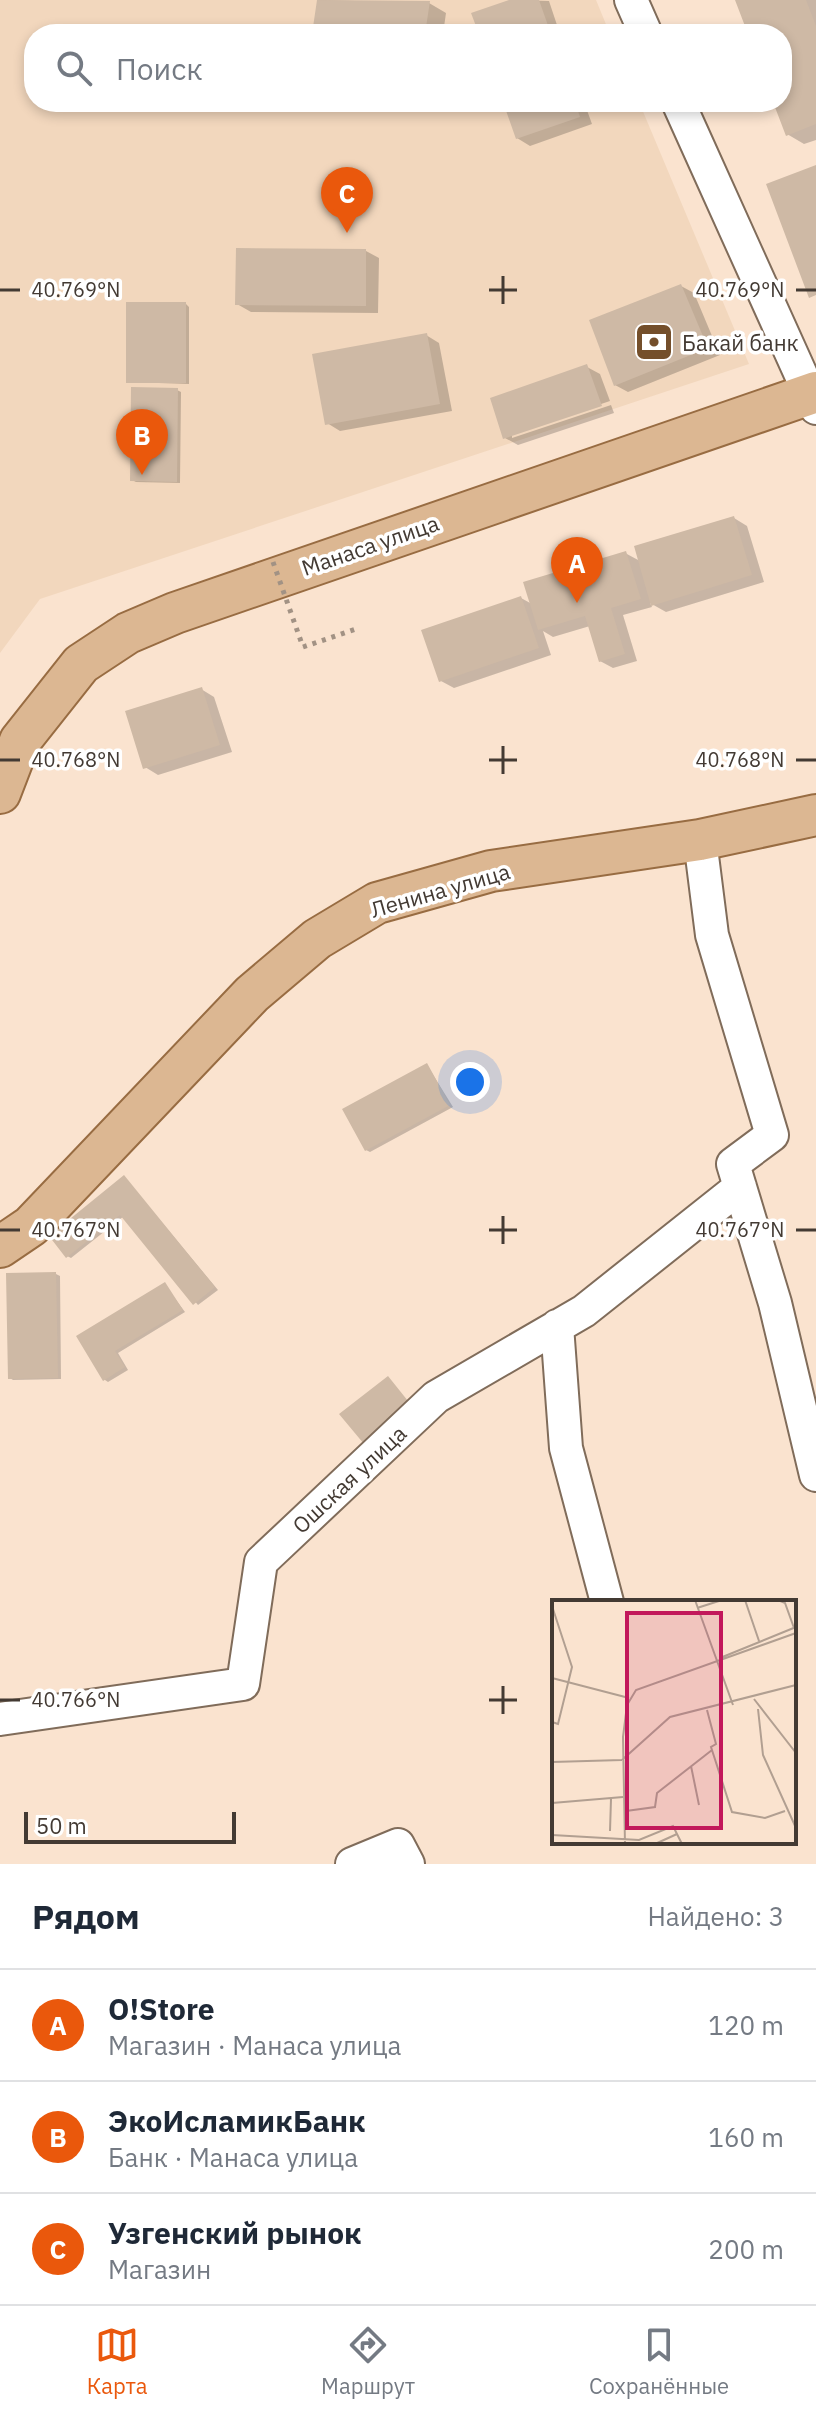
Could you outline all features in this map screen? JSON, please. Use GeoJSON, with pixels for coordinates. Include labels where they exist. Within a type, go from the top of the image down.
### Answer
{"type":"FeatureCollection","features":[{"type":"Feature","properties":{"kind":"main road","name":"Манаса улица"},"geometry":{"type":"LineString","coordinates":[[0,793],[10,739],[81,664],[140,628],[815,395]]}},
{"type":"Feature","properties":{"kind":"main road","name":"Ленина улица"},"geometry":{"type":"LineString","coordinates":[[0,1247],[31,1226],[252,994],[317,939],[377,903],[491,871],[700,840],[816,815]]}},
{"type":"Feature","properties":{"kind":"street"},"geometry":{"type":"LineString","coordinates":[[631,0],[642,24]]}},
{"type":"Feature","properties":{"kind":"street"},"geometry":{"type":"LineString","coordinates":[[683,112],[815,395]]}},
{"type":"Feature","properties":{"kind":"street"},"geometry":{"type":"LineString","coordinates":[[700,840],[712,935],[772,1135],[733,1164],[775,1303],[816,1475]]}},
{"type":"Feature","properties":{"kind":"street","name":"Ошская улица"},"geometry":{"type":"LineString","coordinates":[[0,1719],[243,1684],[261,1562],[436,1397],[584,1311],[740,1187]]}},
{"type":"Feature","properties":{"kind":"street"},"geometry":{"type":"LineString","coordinates":[[557,1326],[566,1448],[606,1600]]}},
{"type":"Feature","properties":{"kind":"street"},"geometry":{"type":"LineString","coordinates":[[352,1864],[398,1845],[408,1864]]}},
{"type":"Feature","properties":{"kind":"path"},"geometry":{"type":"LineString","coordinates":[[273,562],[303,647],[356,629]]}},
{"type":"Feature","properties":{"kind":"shaded area"},"geometry":{"type":"Polygon","coordinates":[[[0,0],[596,0],[606,24],[24,24],[24,112],[643,112],[749,364],[40,599],[0,653],[0,0]]]}},
{"type":"Feature","properties":{"kind":"building"},"geometry":{"type":"Polygon","coordinates":[[[317,0],[430,1],[427,24],[313,24],[317,0]]]}},
{"type":"Feature","properties":{"kind":"building"},"geometry":{"type":"Polygon","coordinates":[[[509,0],[539,0],[547,24],[475,24],[471,13],[509,0]]]}},
{"type":"Feature","properties":{"kind":"building"},"geometry":{"type":"Polygon","coordinates":[[[735,0],[806,0],[816,26],[816,124],[786,136],[777,112],[792,112],[792,24],[744,24],[735,0]]]}},
{"type":"Feature","properties":{"kind":"building"},"geometry":{"type":"Polygon","coordinates":[[[507,112],[578,112],[580,117],[516,139],[507,112]]]}},
{"type":"Feature","properties":{"kind":"building"},"geometry":{"type":"Polygon","coordinates":[[[816,165],[816,295],[809,298],[766,184],[816,165]]]}},
{"type":"Feature","properties":{"kind":"building"},"geometry":{"type":"Polygon","coordinates":[[[236,248],[366,249],[366,306],[235,305],[236,248]]]}},
{"type":"Feature","properties":{"kind":"building"},"geometry":{"type":"Polygon","coordinates":[[[681,284],[708,348],[614,386],[589,320],[681,284]]]}},
{"type":"Feature","properties":{"kind":"building"},"geometry":{"type":"Polygon","coordinates":[[[126,302],[186,302],[186,383],[126,383],[126,302]]]}},
{"type":"Feature","properties":{"kind":"building"},"geometry":{"type":"Polygon","coordinates":[[[427,333],[440,404],[325,425],[312,354],[427,333]]]}},
{"type":"Feature","properties":{"kind":"building"},"geometry":{"type":"Polygon","coordinates":[[[587,364],[602,406],[503,439],[490,398],[587,364]]]}},
{"type":"Feature","properties":{"kind":"building"},"geometry":{"type":"Polygon","coordinates":[[[131,387],[178,388],[177,482],[130,481],[131,387]]]}},
{"type":"Feature","properties":{"kind":"building"},"geometry":{"type":"Polygon","coordinates":[[[734,516],[752,575],[651,606],[634,546],[734,516]]]}},
{"type":"Feature","properties":{"kind":"building"},"geometry":{"type":"Polygon","coordinates":[[[626,551],[641,599],[611,608],[625,654],[599,662],[585,616],[538,630],[523,582],[626,551]]]}},
{"type":"Feature","properties":{"kind":"building"},"geometry":{"type":"Polygon","coordinates":[[[521,596],[539,648],[439,682],[421,630],[521,596]]]}},
{"type":"Feature","properties":{"kind":"building"},"geometry":{"type":"Polygon","coordinates":[[[202,687],[220,745],[143,769],[125,711],[202,687]]]}},
{"type":"Feature","properties":{"kind":"building"},"geometry":{"type":"Polygon","coordinates":[[[427,1063],[450,1105],[365,1151],[342,1109],[427,1063]]]}},
{"type":"Feature","properties":{"kind":"building"},"geometry":{"type":"Polygon","coordinates":[[[124,1175],[215,1287],[193,1305],[120,1215],[66,1258],[49,1236],[124,1175]]]}},
{"type":"Feature","properties":{"kind":"building"},"geometry":{"type":"Polygon","coordinates":[[[56,1272],[58,1378],[8,1379],[6,1273],[56,1272]]]}},
{"type":"Feature","properties":{"kind":"building"},"geometry":{"type":"Polygon","coordinates":[[[165,1282],[183,1310],[115,1351],[125,1367],[103,1381],[76,1336],[165,1282]]]}},
{"type":"Feature","properties":{"kind":"building"},"geometry":{"type":"Polygon","coordinates":[[[388,1376],[412,1406],[364,1444],[339,1414],[388,1376]]]}},
{"type":"Feature","properties":{"kind":"place","name":"Узгенский рынок"},"geometry":{"type":"Point","coordinates":[347,233]}},
{"type":"Feature","properties":{"kind":"place","name":"Бакай банк"},"geometry":{"type":"Point","coordinates":[654,342]}},
{"type":"Feature","properties":{"kind":"place","name":"ЭкоИсламикБанк"},"geometry":{"type":"Point","coordinates":[142,475]}},
{"type":"Feature","properties":{"kind":"place","name":"O!Store"},"geometry":{"type":"Point","coordinates":[577,603]}}]}
